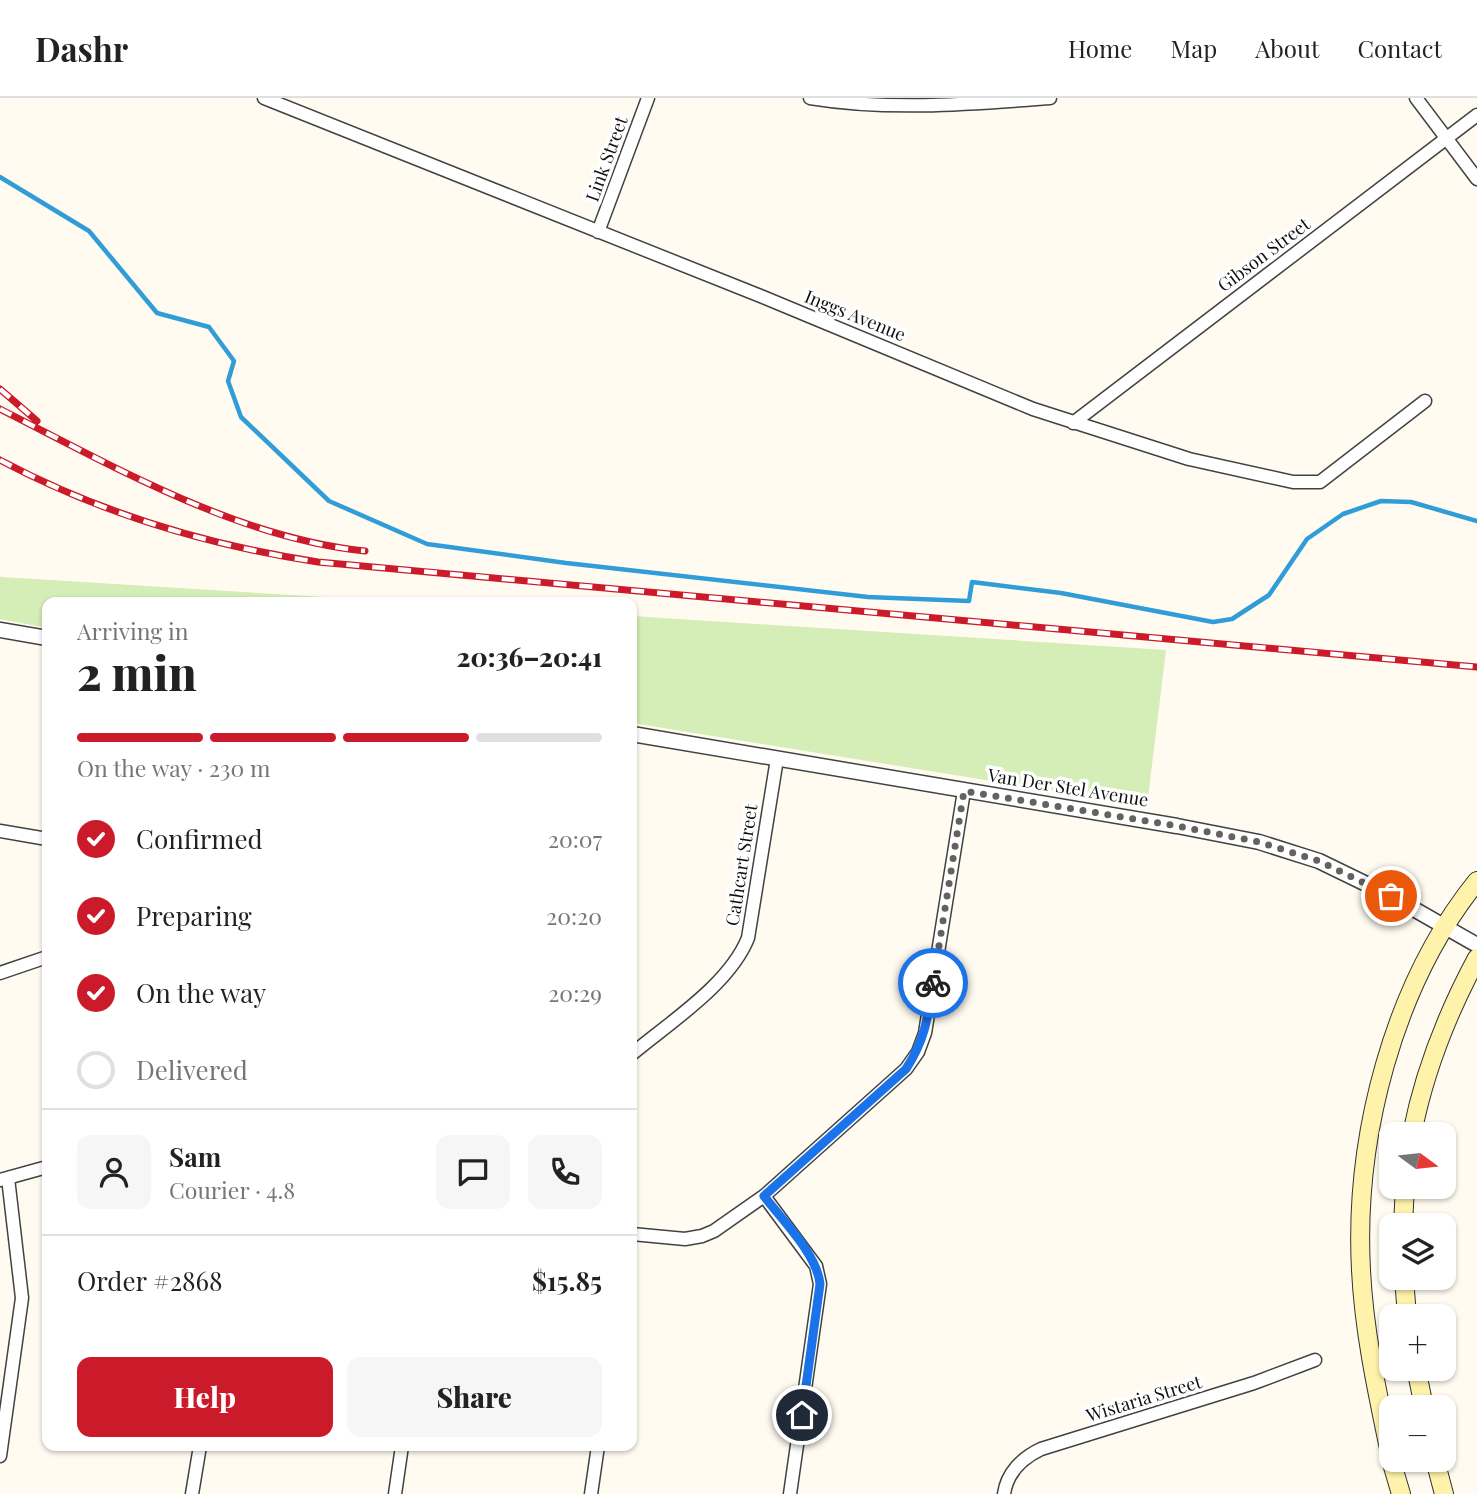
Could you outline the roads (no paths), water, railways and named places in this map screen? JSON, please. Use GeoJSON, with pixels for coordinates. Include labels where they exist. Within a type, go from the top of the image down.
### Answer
{"type":"FeatureCollection","features":[{"type":"Feature","properties":{"kind":"main road"},"geometry":{"type":"LineString","coordinates":[[1379,1395],[1365,1318],[1360,1244],[1368,1141],[1384,1069],[1416,983],[1445,927],[1477,881]]}},
{"type":"Feature","properties":{"kind":"main road"},"geometry":{"type":"LineString","coordinates":[[1415,1122],[1431,1060],[1459,991],[1477,958]]}},
{"type":"Feature","properties":{"kind":"main road"},"geometry":{"type":"LineString","coordinates":[[1395,1472],[1401,1494]]}},
{"type":"Feature","properties":{"kind":"main road"},"geometry":{"type":"LineString","coordinates":[[1438,1472],[1444,1494]]}},
{"type":"Feature","properties":{"kind":"street","name":"Inggs Avenue"},"geometry":{"type":"LineString","coordinates":[[264,98],[1033,409],[1189,458],[1293,482],[1313,484],[1327,478],[1425,401]]}},
{"type":"Feature","properties":{"kind":"street","name":"Link Street"},"geometry":{"type":"LineString","coordinates":[[598,232],[648,98]]}},
{"type":"Feature","properties":{"kind":"street"},"geometry":{"type":"LineString","coordinates":[[810,98],[831,102],[912,106],[1050,98]]}},
{"type":"Feature","properties":{"kind":"street"},"geometry":{"type":"LineString","coordinates":[[1416,98],[1477,179]]}},
{"type":"Feature","properties":{"kind":"street","name":"Gibson Street"},"geometry":{"type":"LineString","coordinates":[[1073,423],[1477,115]]}},
{"type":"Feature","properties":{"kind":"street"},"geometry":{"type":"LineString","coordinates":[[0,630],[42,637]]}},
{"type":"Feature","properties":{"kind":"street","name":"Van Der Stel Avenue"},"geometry":{"type":"LineString","coordinates":[[637,735],[1259,842],[1339,869],[1477,945]]}},
{"type":"Feature","properties":{"kind":"street","name":"Cathcart Street"},"geometry":{"type":"LineString","coordinates":[[637,1050],[722,979],[742,953],[748,938],[776,759]]}},
{"type":"Feature","properties":{"kind":"street"},"geometry":{"type":"LineString","coordinates":[[637,1234],[702,1237],[764,1196],[906,1069],[918,1052],[925,1033],[964,791]]}},
{"type":"Feature","properties":{"kind":"street"},"geometry":{"type":"LineString","coordinates":[[0,831],[42,838]]}},
{"type":"Feature","properties":{"kind":"street"},"geometry":{"type":"LineString","coordinates":[[0,973],[42,959]]}},
{"type":"Feature","properties":{"kind":"street"},"geometry":{"type":"LineString","coordinates":[[0,1456],[22,1298],[4,1179],[42,1168]]}},
{"type":"Feature","properties":{"kind":"street"},"geometry":{"type":"LineString","coordinates":[[764,1196],[816,1266],[820,1284],[790,1494]]}},
{"type":"Feature","properties":{"kind":"street","name":"Wistaria Street"},"geometry":{"type":"LineString","coordinates":[[1004,1494],[1006,1481],[1033,1453],[1254,1383],[1315,1360]]}},
{"type":"Feature","properties":{"kind":"street"},"geometry":{"type":"LineString","coordinates":[[192,1494],[199,1451]]}},
{"type":"Feature","properties":{"kind":"street"},"geometry":{"type":"LineString","coordinates":[[395,1494],[401,1451]]}},
{"type":"Feature","properties":{"kind":"street"},"geometry":{"type":"LineString","coordinates":[[591,1494],[597,1451]]}},
{"type":"Feature","properties":{"kind":"waterway"},"geometry":{"type":"LineString","coordinates":[[0,177],[89,231],[157,313],[209,327],[234,361],[228,381],[241,417],[329,501],[427,544],[566,563],[868,597],[969,601],[972,582],[1061,593],[1213,622],[1232,619],[1269,595],[1307,539],[1343,514],[1381,501],[1411,502],[1477,521]]}},
{"type":"Feature","properties":{"kind":"railway"},"geometry":{"type":"LineString","coordinates":[[0,389],[37,421]]}},
{"type":"Feature","properties":{"kind":"railway"},"geometry":{"type":"LineString","coordinates":[[0,409],[131,476],[223,515],[317,544],[365,551]]}},
{"type":"Feature","properties":{"kind":"railway"},"geometry":{"type":"LineString","coordinates":[[0,460],[76,496],[154,524],[235,546],[318,562],[1477,667]]}}]}
